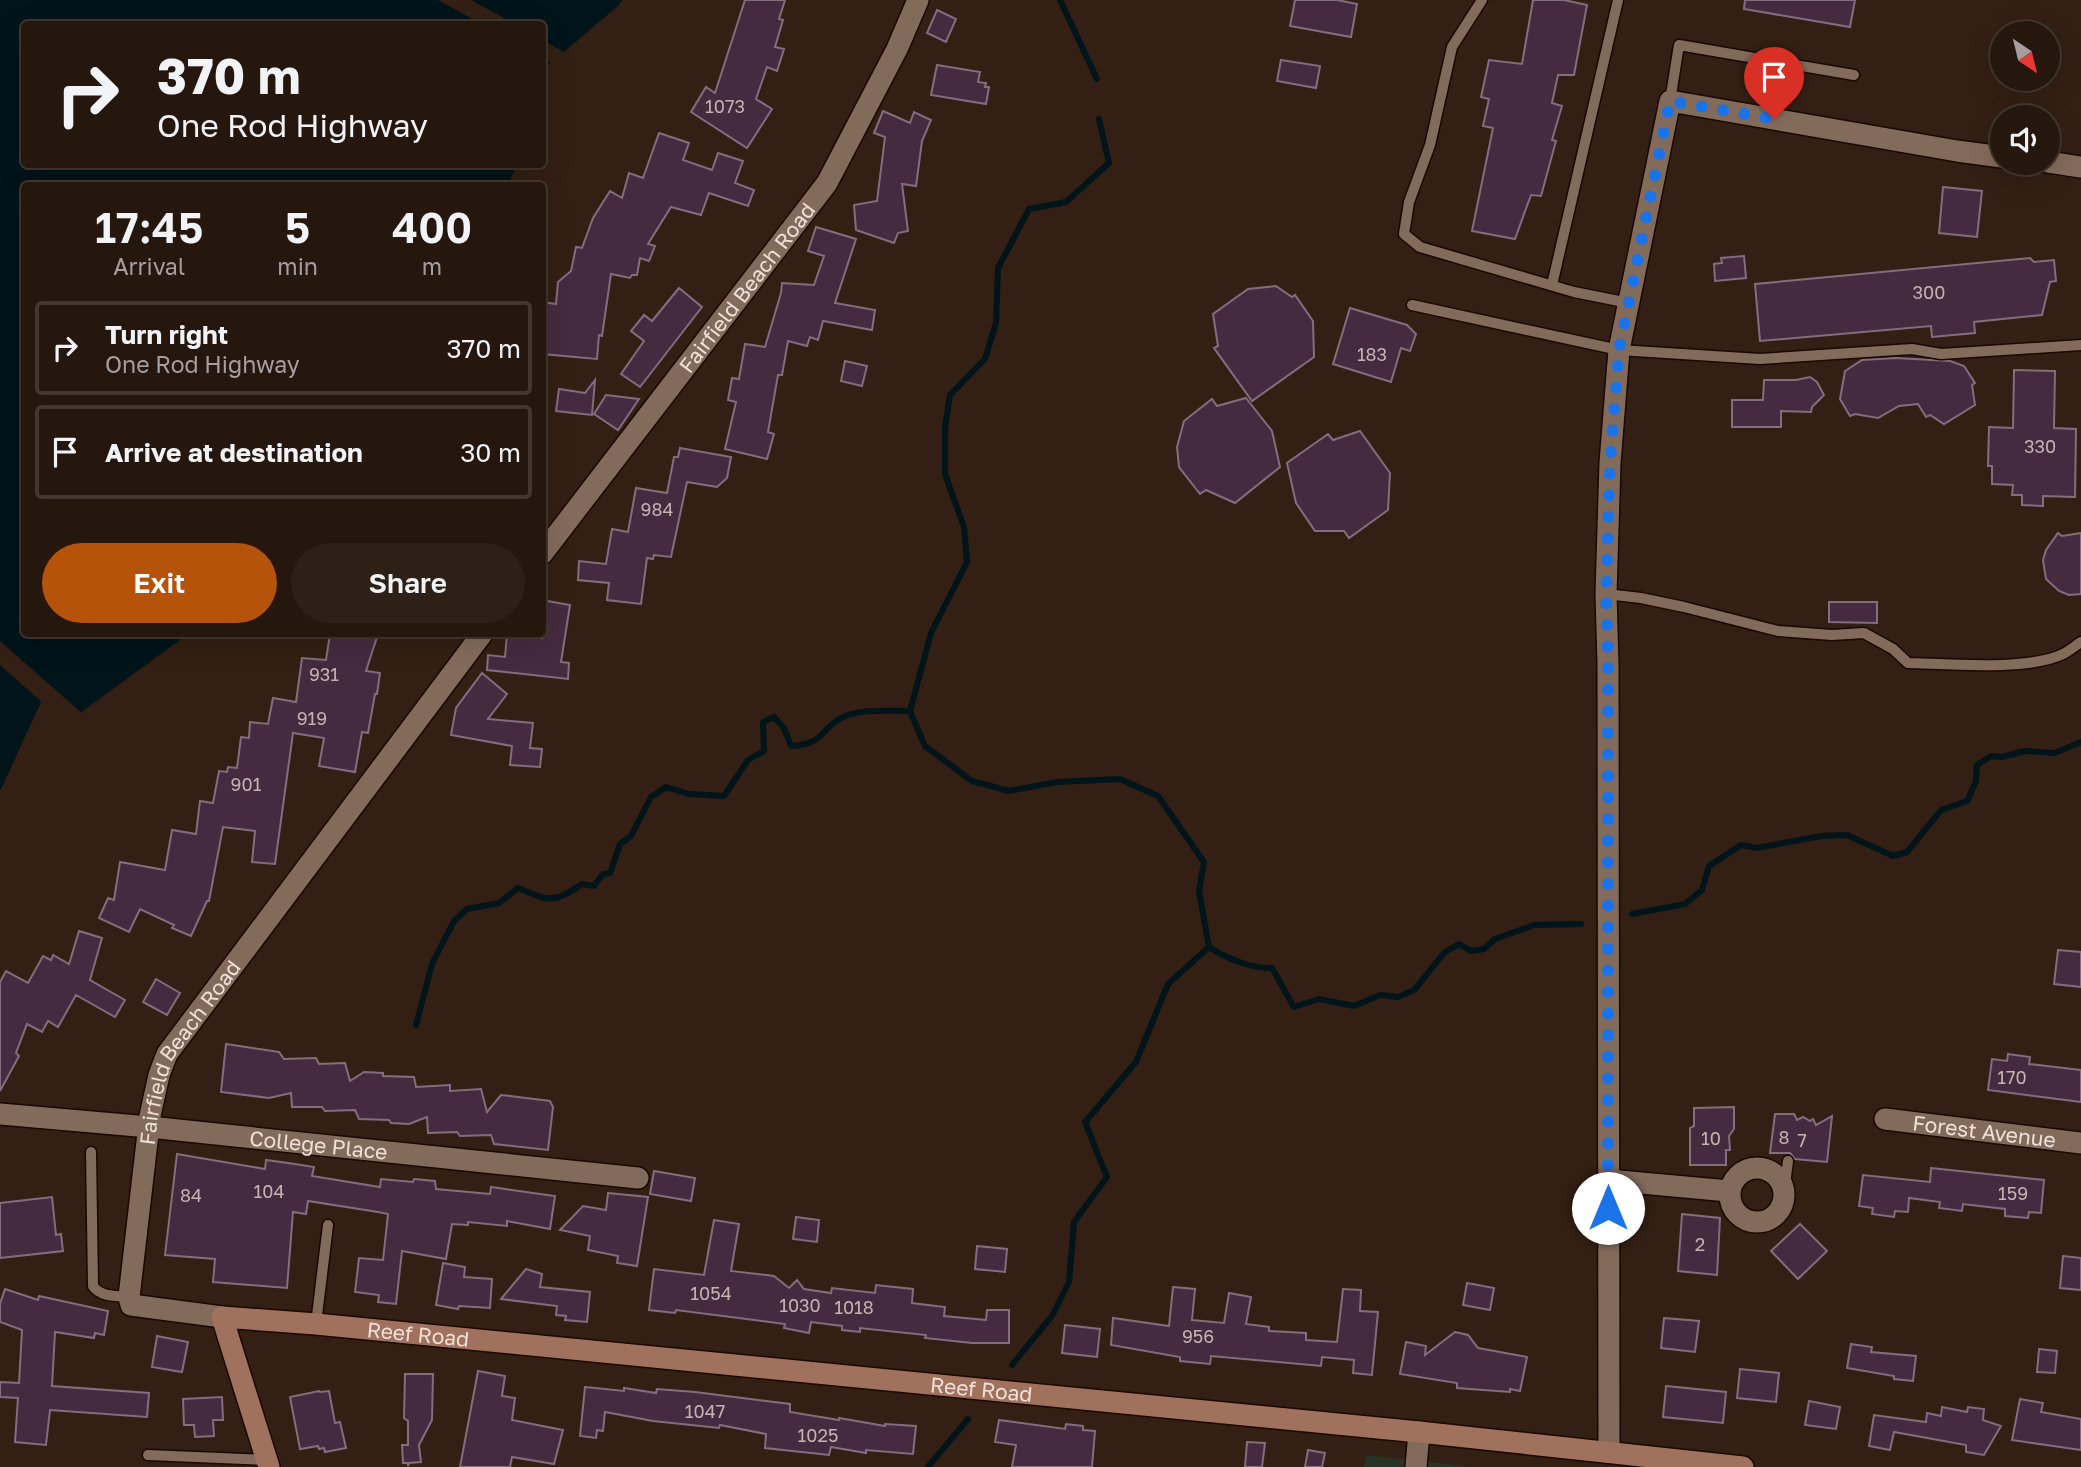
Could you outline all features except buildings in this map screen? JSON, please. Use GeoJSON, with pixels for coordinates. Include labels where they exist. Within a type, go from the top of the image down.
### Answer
{"type":"FeatureCollection","features":[{"type":"Feature","properties":{"kind":"street","name":"Fairfield Beach Road"},"geometry":{"type":"LineString","coordinates":[[546,549],[827,183],[897,49],[918,0]]}},
{"type":"Feature","properties":{"kind":"street"},"geometry":{"type":"LineString","coordinates":[[1609,1452],[1606,594],[1610,463],[1619,350],[1670,101],[1990,156]]}},
{"type":"Feature","properties":{"kind":"street"},"geometry":{"type":"LineString","coordinates":[[2060,164],[2081,167]]}},
{"type":"Feature","properties":{"kind":"street","name":"Fairfield Beach Road"},"geometry":{"type":"LineString","coordinates":[[129,1297],[149,1127],[159,1075],[167,1054],[480,637]]}},
{"type":"Feature","properties":{"kind":"street","name":"College Place"},"geometry":{"type":"LineString","coordinates":[[0,1114],[638,1178]]}},
{"type":"Feature","properties":{"kind":"street","name":"Forest Avenue"},"geometry":{"type":"LineString","coordinates":[[1885,1119],[2081,1143]]}},
{"type":"Feature","properties":{"kind":"street"},"geometry":{"type":"LineString","coordinates":[[1754,1168],[1771,1172],[1777,1177],[1784,1192],[1783,1204],[1775,1215],[1763,1222],[1746,1221],[1733,1209],[1729,1191],[1738,1175],[1754,1168]]}},
{"type":"Feature","properties":{"kind":"street"},"geometry":{"type":"LineString","coordinates":[[1608,1180],[1729,1191]]}},
{"type":"Feature","properties":{"kind":"street"},"geometry":{"type":"LineString","coordinates":[[129,1297],[131,1305],[222,1317],[268,1464]]}},
{"type":"Feature","properties":{"kind":"street","name":"Reef Road"},"geometry":{"type":"LineString","coordinates":[[222,1317],[316,1324],[1743,1467]]}},
{"type":"Feature","properties":{"kind":"street"},"geometry":{"type":"LineString","coordinates":[[1416,1467],[1419,1433]]}},
{"type":"Feature","properties":{"kind":"lane"},"geometry":{"type":"LineString","coordinates":[[1482,0],[1452,47],[1430,145],[1409,202],[1404,234],[1420,247],[1552,285],[1629,303]]}},
{"type":"Feature","properties":{"kind":"lane"},"geometry":{"type":"LineString","coordinates":[[1552,285],[1618,0]]}},
{"type":"Feature","properties":{"kind":"lane"},"geometry":{"type":"LineString","coordinates":[[1670,101],[1679,45],[1854,75]]}},
{"type":"Feature","properties":{"kind":"lane"},"geometry":{"type":"LineString","coordinates":[[1412,305],[1619,350],[1760,359],[1912,349],[1941,354],[2081,345]]}},
{"type":"Feature","properties":{"kind":"lane"},"geometry":{"type":"LineString","coordinates":[[1606,594],[1641,598],[1777,631],[1832,635],[1864,633],[1893,649],[1908,663],[2042,661],[2063,654],[2081,642]]}},
{"type":"Feature","properties":{"kind":"lane"},"geometry":{"type":"LineString","coordinates":[[91,1152],[93,1286],[97,1292],[129,1297]]}},
{"type":"Feature","properties":{"kind":"lane"},"geometry":{"type":"LineString","coordinates":[[1784,1192],[1788,1161]]}},
{"type":"Feature","properties":{"kind":"lane"},"geometry":{"type":"LineString","coordinates":[[316,1324],[328,1225]]}},
{"type":"Feature","properties":{"kind":"lane"},"geometry":{"type":"LineString","coordinates":[[148,1455],[268,1464]]}},
{"type":"Feature","properties":{"kind":"green space"},"geometry":{"type":"Polygon","coordinates":[[[1366,1455],[1473,1467],[1364,1467],[1366,1455]]]}},
{"type":"Feature","properties":{"kind":"shaded area"},"geometry":{"type":"Polygon","coordinates":[[[0,0],[622,0],[546,70],[546,21],[21,21],[21,168],[515,168],[510,182],[21,182],[21,637],[184,637],[76,716],[42,700],[0,791],[0,0]]]}},
{"type":"Feature","properties":{"kind":"pier"},"geometry":{"type":"Polygon","coordinates":[[[438,0],[471,0],[510,21],[476,21],[438,0]]]}},
{"type":"Feature","properties":{"kind":"pier"},"geometry":{"type":"Polygon","coordinates":[[[546,42],[567,54],[554,65],[546,61],[546,42]]]}},
{"type":"Feature","properties":{"kind":"pier"},"geometry":{"type":"Polygon","coordinates":[[[0,641],[84,715],[76,720],[44,704],[0,665],[0,641]]]}},
{"type":"Feature","properties":{"kind":"waterway"},"geometry":{"type":"LineString","coordinates":[[1060,0],[1097,79]]}},
{"type":"Feature","properties":{"kind":"waterway"},"geometry":{"type":"LineString","coordinates":[[1012,1365],[1052,1316],[1069,1282],[1074,1222],[1107,1177],[1085,1122],[1136,1062],[1168,984],[1209,947],[1199,891],[1204,862],[1158,796],[1120,779],[1057,782],[1009,791],[972,781],[925,746],[910,711],[931,633],[967,562],[964,527],[945,474],[945,428],[950,395],[985,359],[996,323],[998,268],[1029,209],[1066,202],[1109,163],[1099,119]]}},
{"type":"Feature","properties":{"kind":"waterway"},"geometry":{"type":"LineString","coordinates":[[416,1025],[432,964],[454,921],[467,909],[499,903],[518,888],[537,896],[551,898],[564,895],[582,884],[594,886],[603,874],[610,873],[620,844],[631,836],[651,797],[666,787],[689,794],[724,796],[748,760],[764,751],[763,722],[774,717],[784,728],[791,746],[811,742],[832,724],[848,715],[871,711],[910,711]]}},
{"type":"Feature","properties":{"kind":"waterway"},"geometry":{"type":"LineString","coordinates":[[1632,914],[1685,904],[1702,890],[1709,866],[1741,845],[1757,848],[1821,836],[1847,835],[1893,856],[1907,852],[1941,810],[1967,801],[1976,781],[1977,765],[1991,756],[2002,757],[2025,751],[2055,753],[2081,742]]}},
{"type":"Feature","properties":{"kind":"waterway"},"geometry":{"type":"LineString","coordinates":[[1209,947],[1239,962],[1272,968],[1294,1007],[1319,999],[1354,1006],[1380,995],[1398,997],[1414,990],[1445,952],[1459,944],[1471,951],[1484,949],[1495,939],[1534,925],[1581,924]]}},
{"type":"Feature","properties":{"kind":"waterway"},"geometry":{"type":"LineString","coordinates":[[928,1467],[968,1419]]}},
{"type":"Feature","properties":{"kind":"route"},"geometry":{"type":"LineString","coordinates":[[1608,1208],[1606,594],[1610,463],[1619,350],[1670,101],[1774,119]]}}]}
